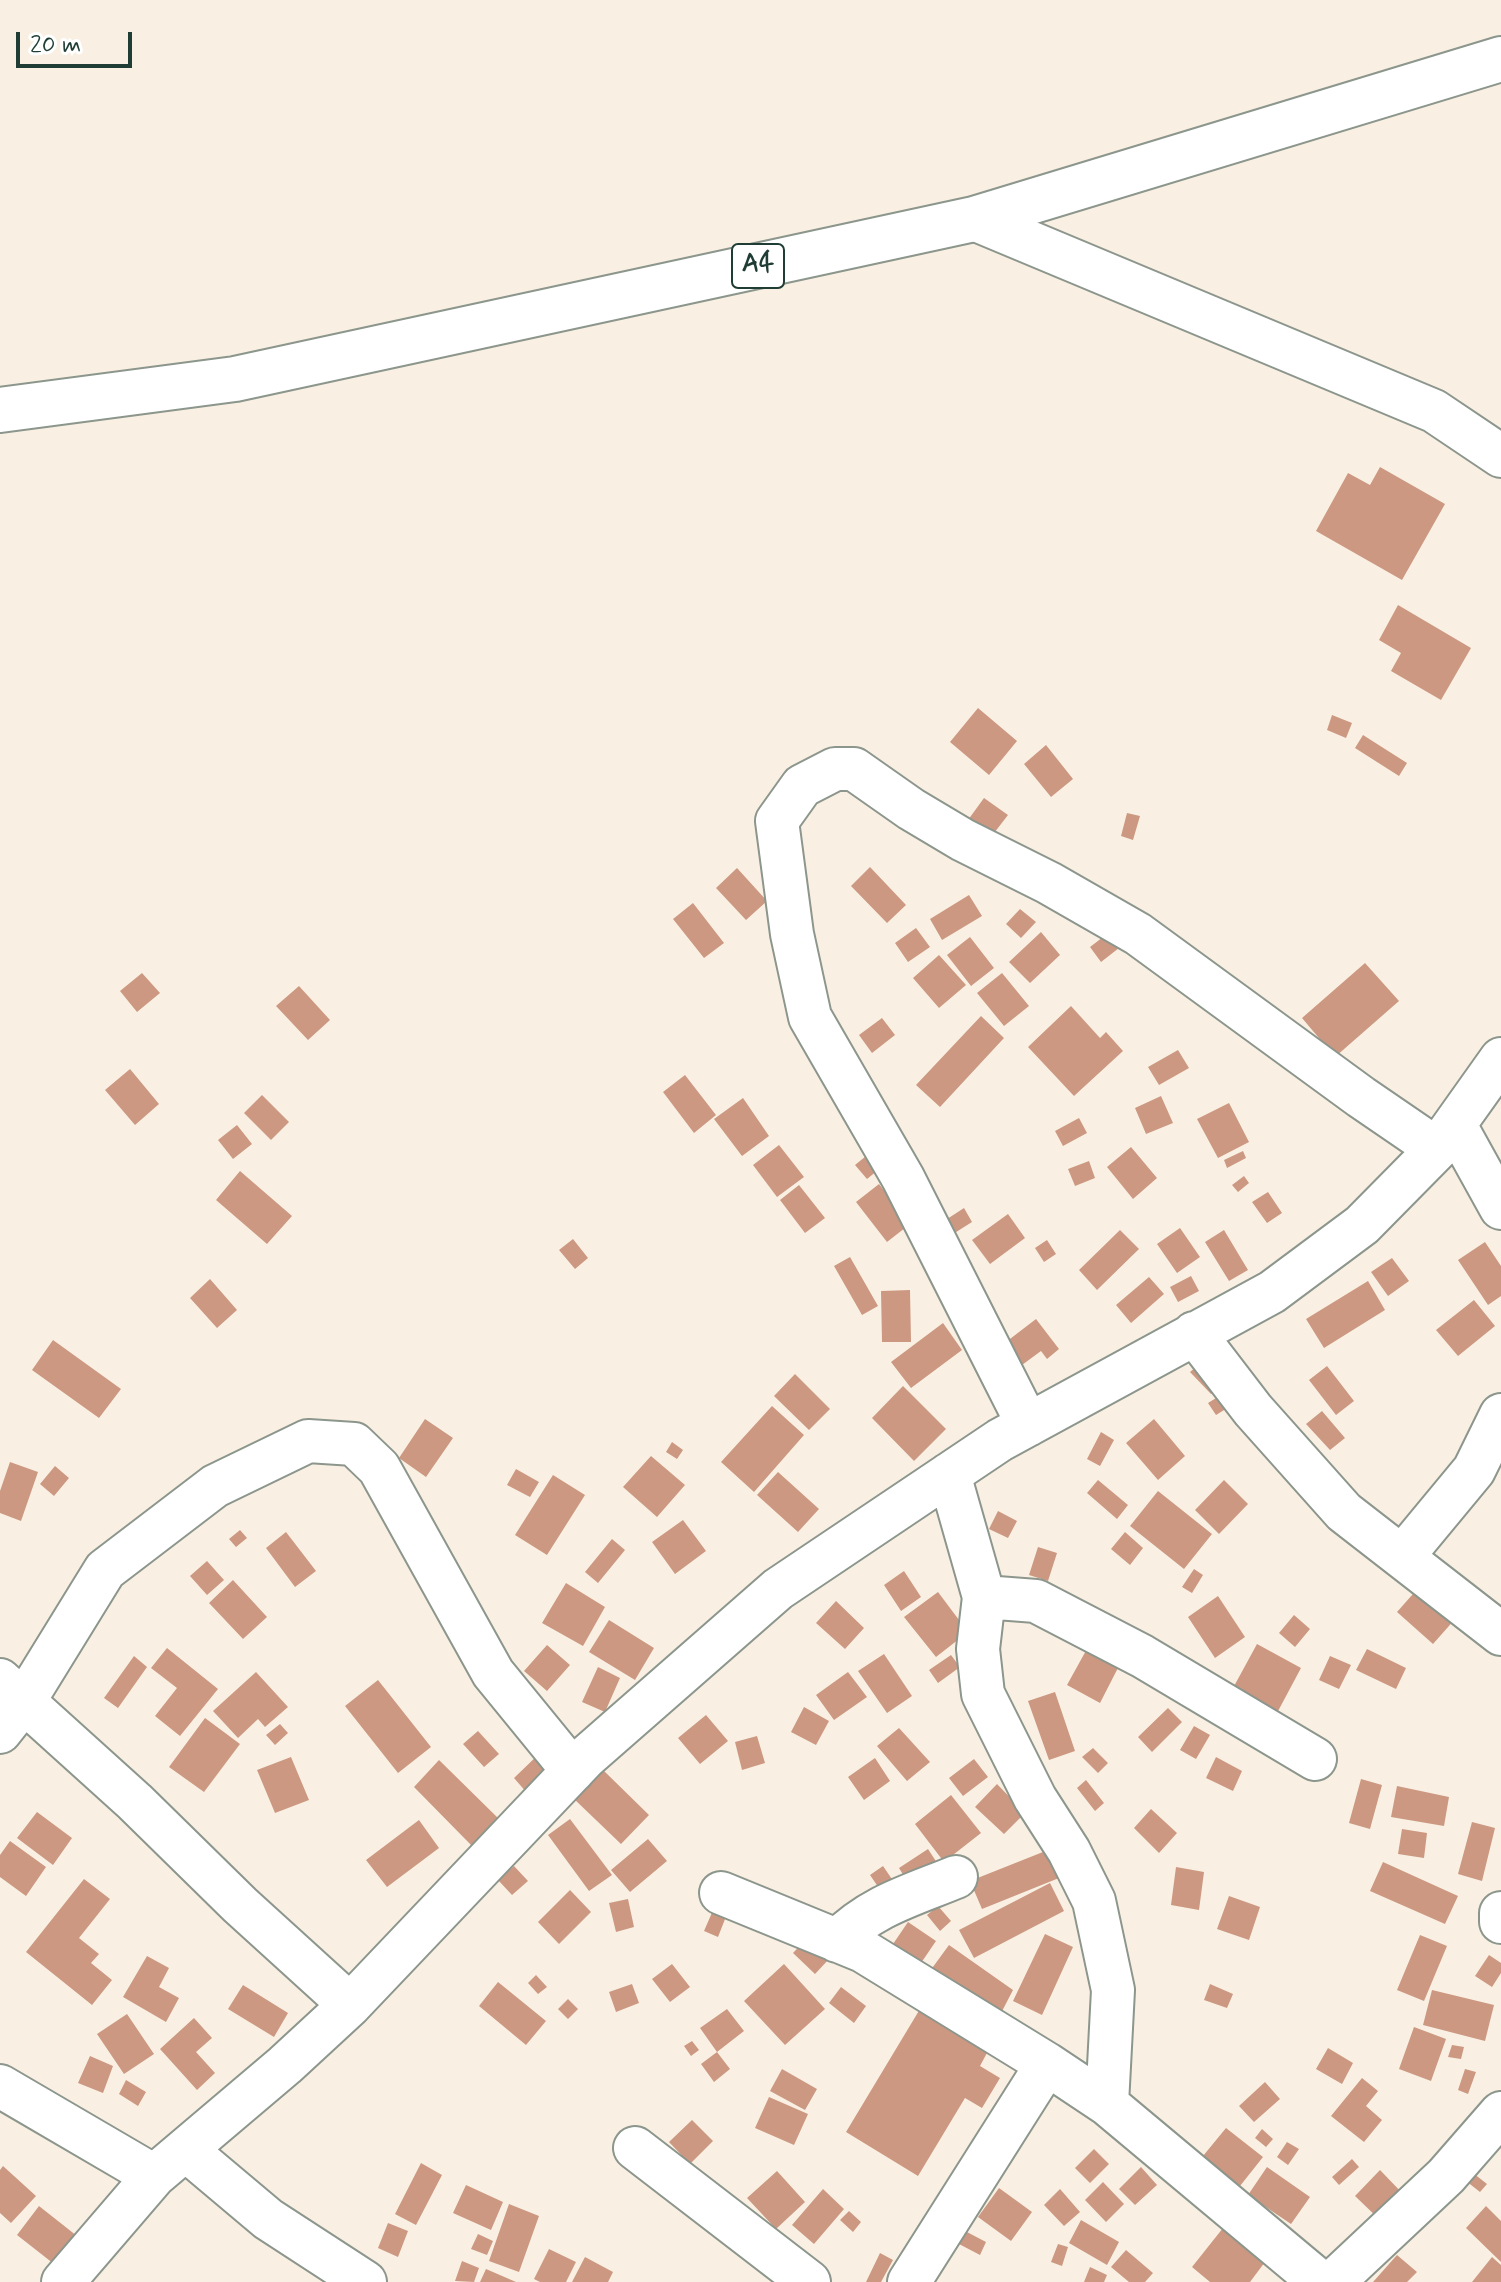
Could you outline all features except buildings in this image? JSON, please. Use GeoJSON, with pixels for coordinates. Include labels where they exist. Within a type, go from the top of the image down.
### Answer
{"type":"FeatureCollection","features":[{"type":"Feature","properties":{"kind":"highway","name":"A4"},"geometry":{"type":"LineString","coordinates":[[0,410],[235,379],[974,219],[1501,59]]}},
{"type":"Feature","properties":{"kind":"street"},"geometry":{"type":"LineString","coordinates":[[974,219],[1434,411],[1501,456]]}},
{"type":"Feature","properties":{"kind":"street"},"geometry":{"type":"LineString","coordinates":[[1028,1425],[903,1178],[810,1017],[792,934],[777,821],[802,786],[835,769],[854,769],[911,809],[963,840],[1049,883],[1138,934],[1361,1097],[1473,1119]]}},
{"type":"Feature","properties":{"kind":"street"},"geometry":{"type":"LineString","coordinates":[[63,2282],[154,2176],[285,2065],[350,2005],[573,1771],[778,1589],[1028,1425],[1272,1292],[1362,1225],[1473,1119],[1501,1059]]}},
{"type":"Feature","properties":{"kind":"street"},"geometry":{"type":"LineString","coordinates":[[1473,1119],[1501,1208]]}},
{"type":"Feature","properties":{"kind":"street"},"geometry":{"type":"LineString","coordinates":[[1194,1333],[1253,1410],[1344,1512],[1501,1634]]}},
{"type":"Feature","properties":{"kind":"street"},"geometry":{"type":"LineString","coordinates":[[1402,1557],[1474,1470],[1501,1415]]}},
{"type":"Feature","properties":{"kind":"street"},"geometry":{"type":"LineString","coordinates":[[350,2005],[240,1905],[135,1802],[8,1705],[105,1570],[215,1486],[308,1441],[354,1444],[379,1468],[493,1673],[573,1771]]}},
{"type":"Feature","properties":{"kind":"street"},"geometry":{"type":"LineString","coordinates":[[949,1474],[984,1597],[978,1649],[983,1694],[1035,1798],[1069,1851],[1094,1901],[1113,1990],[1107,2104]]}},
{"type":"Feature","properties":{"kind":"street"},"geometry":{"type":"LineString","coordinates":[[984,1597],[1036,1601],[1142,1656],[1315,1759]]}},
{"type":"Feature","properties":{"kind":"street"},"geometry":{"type":"LineString","coordinates":[[837,1941],[855,1923],[876,1909],[956,1877]]}},
{"type":"Feature","properties":{"kind":"street"},"geometry":{"type":"LineString","coordinates":[[721,1893],[863,1951],[1047,2064],[1107,2104],[1320,2282]]}},
{"type":"Feature","properties":{"kind":"street"},"geometry":{"type":"LineString","coordinates":[[1501,1913],[1501,1922]]}},
{"type":"Feature","properties":{"kind":"street"},"geometry":{"type":"LineString","coordinates":[[909,2282],[1047,2064]]}},
{"type":"Feature","properties":{"kind":"street"},"geometry":{"type":"LineString","coordinates":[[0,2086],[154,2176]]}},
{"type":"Feature","properties":{"kind":"street"},"geometry":{"type":"LineString","coordinates":[[1333,2282],[1446,2176],[1501,2113]]}},
{"type":"Feature","properties":{"kind":"street"},"geometry":{"type":"LineString","coordinates":[[635,2148],[809,2282]]}},
{"type":"Feature","properties":{"kind":"street"},"geometry":{"type":"LineString","coordinates":[[186,2150],[340,2275]]}}]}
